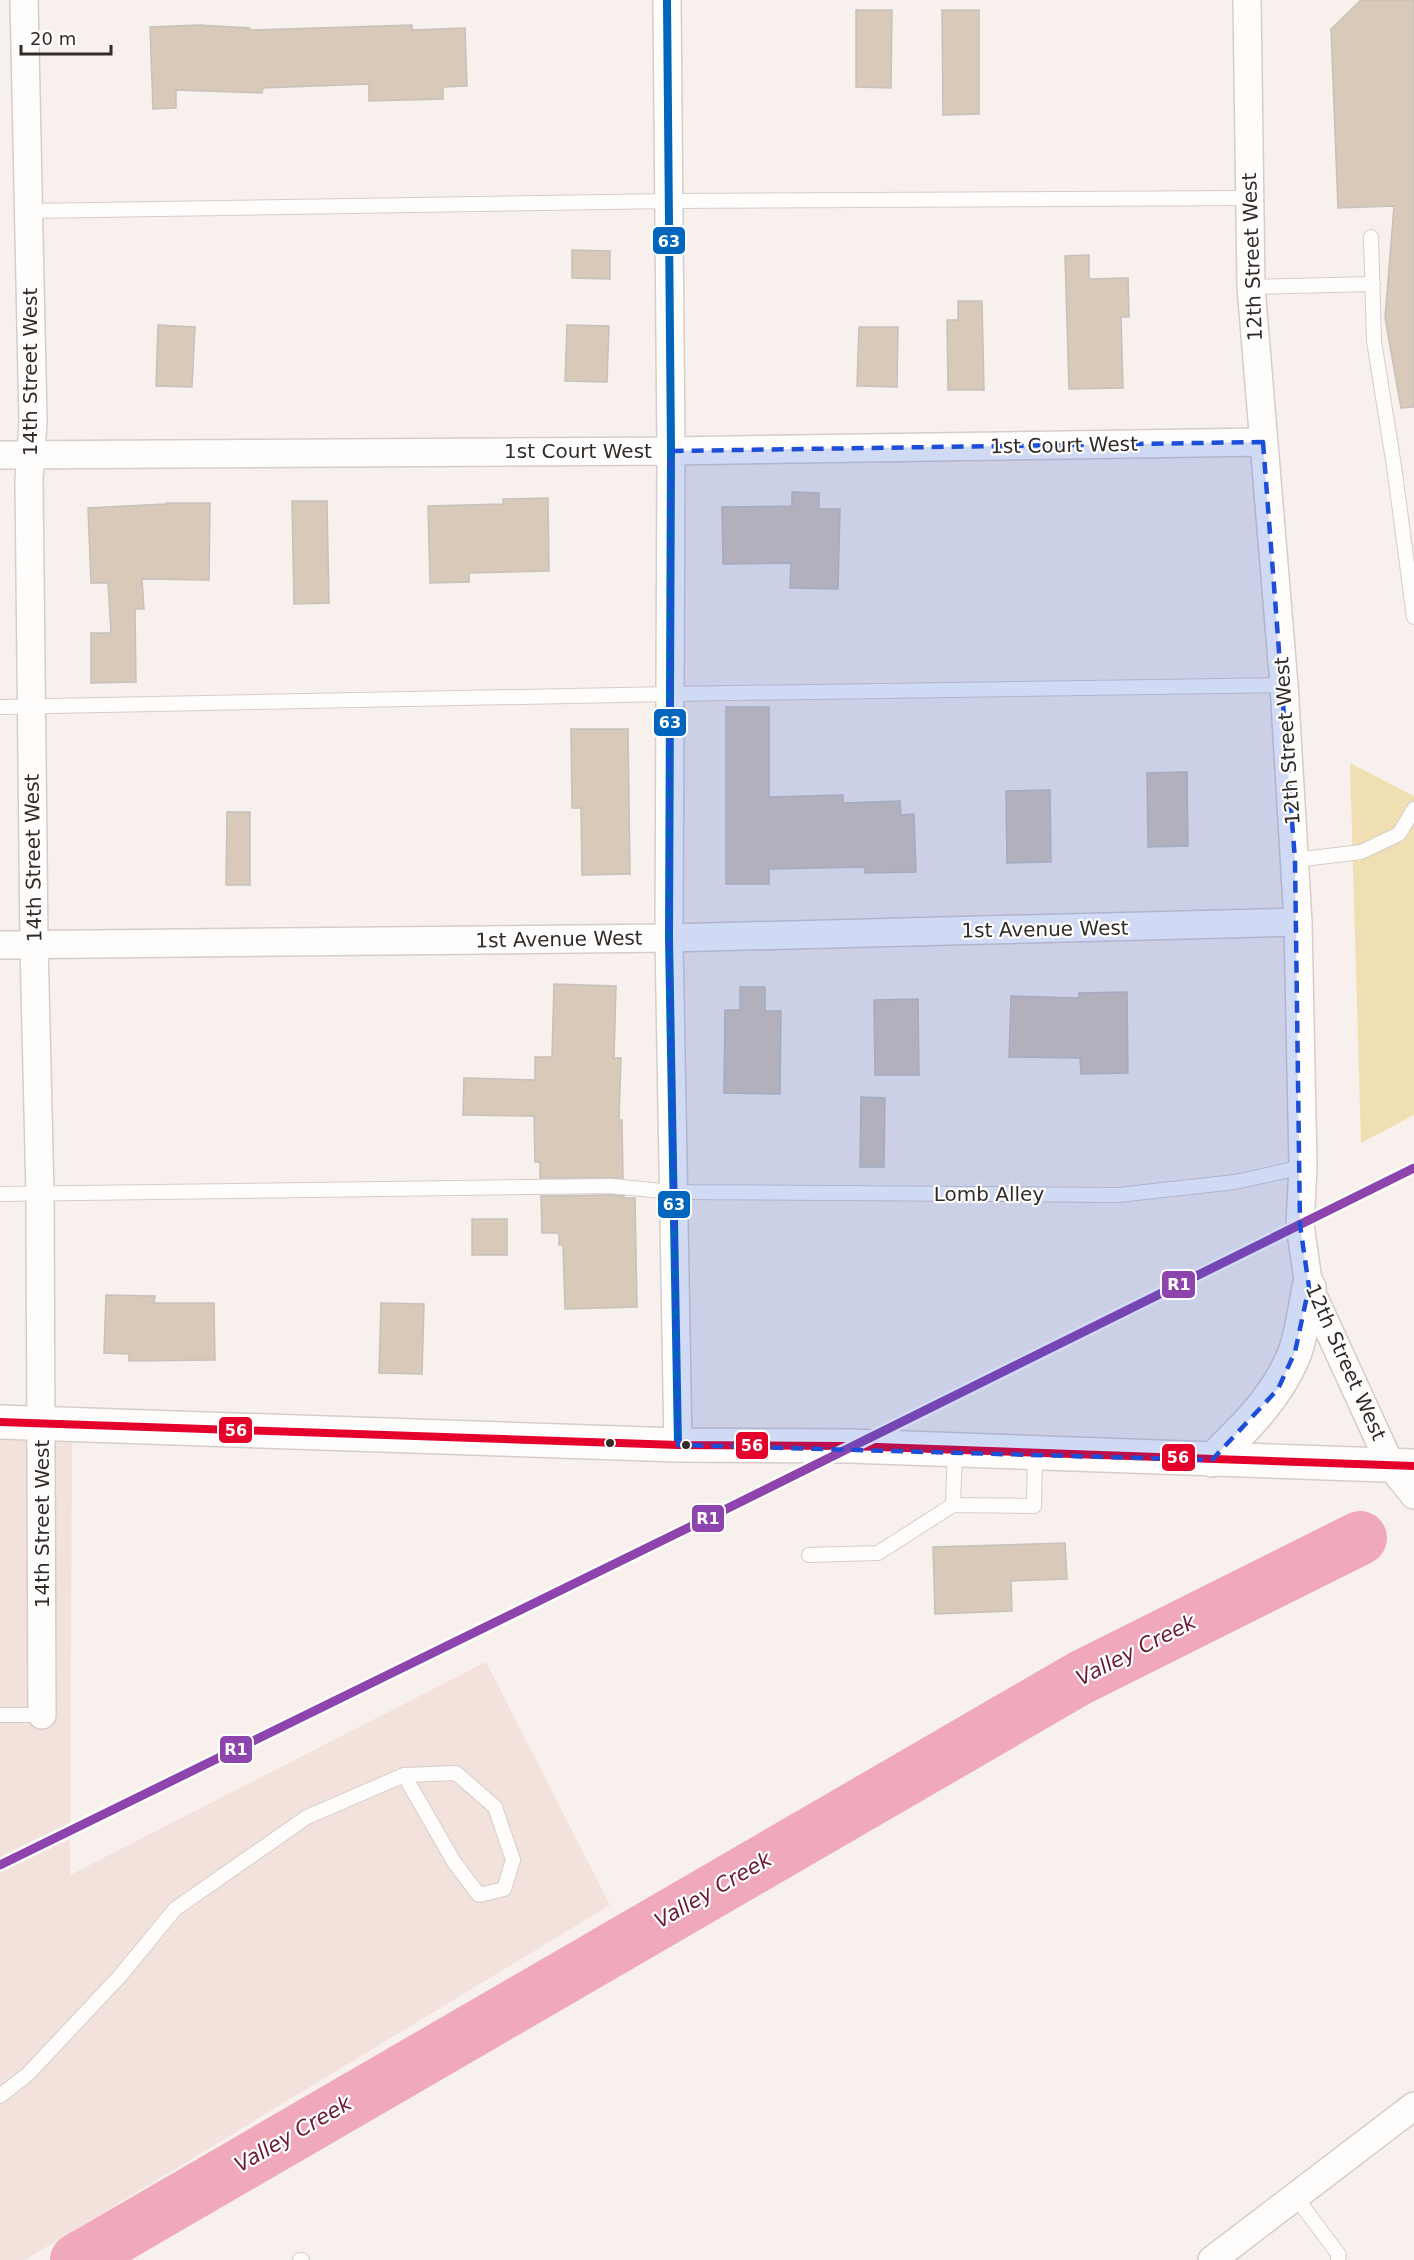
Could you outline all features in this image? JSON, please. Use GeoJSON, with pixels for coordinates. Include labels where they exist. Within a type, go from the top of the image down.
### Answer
{"type":"FeatureCollection","features":[{"type":"Feature","properties":{"kind":"main road"},"geometry":{"type":"LineString","coordinates":[[1212,1460],[1250,1423],[1278,1389],[1295,1352],[1309,1287]]}},
{"type":"Feature","properties":{"kind":"main road"},"geometry":{"type":"LineString","coordinates":[[0,1422],[678,1445],[850,1446],[1403,1466]]}},
{"type":"Feature","properties":{"kind":"street","name":"14th Street West"},"geometry":{"type":"LineString","coordinates":[[24,0],[33,422],[29,480],[34,944],[40,1194],[42,1716]]}},
{"type":"Feature","properties":{"kind":"street"},"geometry":{"type":"LineString","coordinates":[[667,0],[672,451],[669,938],[678,1445]]}},
{"type":"Feature","properties":{"kind":"street","name":"12th Street West"},"geometry":{"type":"LineString","coordinates":[[1247,0],[1251,287],[1284,685],[1298,922],[1303,1167],[1300,1225],[1309,1287],[1403,1466],[1414,1495]]}},
{"type":"Feature","properties":{"kind":"street","name":"1st Court West"},"geometry":{"type":"LineString","coordinates":[[0,455],[672,451],[1263,442]]}},
{"type":"Feature","properties":{"kind":"street","name":"1st Avenue West"},"geometry":{"type":"LineString","coordinates":[[0,945],[669,938],[1298,922]]}},
{"type":"Feature","properties":{"kind":"street"},"geometry":{"type":"LineString","coordinates":[[1212,2260],[1414,2106]]}},
{"type":"Feature","properties":{"kind":"lane"},"geometry":{"type":"LineString","coordinates":[[29,211],[669,201],[1249,198]]}},
{"type":"Feature","properties":{"kind":"lane"},"geometry":{"type":"LineString","coordinates":[[1371,237],[1374,341],[1394,466],[1414,617]]}},
{"type":"Feature","properties":{"kind":"lane"},"geometry":{"type":"LineString","coordinates":[[1251,287],[1372,284]]}},
{"type":"Feature","properties":{"kind":"lane"},"geometry":{"type":"LineString","coordinates":[[0,707],[1284,685]]}},
{"type":"Feature","properties":{"kind":"lane"},"geometry":{"type":"LineString","coordinates":[[1294,860],[1361,852],[1399,834],[1414,809]]}},
{"type":"Feature","properties":{"kind":"lane","name":"Lomb Alley"},"geometry":{"type":"LineString","coordinates":[[0,1194],[611,1186],[673,1191],[1118,1195],[1235,1182],[1303,1167]]}},
{"type":"Feature","properties":{"kind":"lane"},"geometry":{"type":"LineString","coordinates":[[953,1505],[956,1450]]}},
{"type":"Feature","properties":{"kind":"lane"},"geometry":{"type":"LineString","coordinates":[[809,1555],[878,1552],[953,1505],[1034,1506],[1035,1453]]}},
{"type":"Feature","properties":{"kind":"lane"},"geometry":{"type":"LineString","coordinates":[[0,1715],[42,1716]]}},
{"type":"Feature","properties":{"kind":"lane"},"geometry":{"type":"LineString","coordinates":[[0,2096],[28,2074],[120,1977],[175,1909],[307,1816],[404,1775],[456,1773],[495,1807],[513,1860],[504,1889],[479,1894],[454,1862],[404,1775]]}},
{"type":"Feature","properties":{"kind":"lane"},"geometry":{"type":"LineString","coordinates":[[1295,2196],[1339,2255],[1338,2260]]}},
{"type":"Feature","properties":{"kind":"highlighted area"},"geometry":{"type":"Polygon","coordinates":[[[1263,442],[1295,860],[1300,1225],[1309,1287],[1295,1352],[1278,1389],[1212,1460],[678,1445],[669,938],[671,451],[1263,442]]]}},
{"type":"Feature","properties":{"kind":"shaded area"},"geometry":{"type":"Polygon","coordinates":[[[1350,763],[1414,796],[1414,1115],[1361,1143],[1350,763]]]}},
{"type":"Feature","properties":{"kind":"shaded area"},"geometry":{"type":"Polygon","coordinates":[[[0,1440],[72,1442],[70,1875],[486,1662],[610,1905],[25,2260],[0,2260],[0,1440]]]}},
{"type":"Feature","properties":{"kind":"building"},"geometry":{"type":"Polygon","coordinates":[[[1361,0],[1414,0],[1414,407],[1401,408],[1385,318],[1394,206],[1338,208],[1331,29],[1361,0]]]}},
{"type":"Feature","properties":{"kind":"building"},"geometry":{"type":"Polygon","coordinates":[[[856,10],[892,10],[891,88],[856,87],[856,10]]]}},
{"type":"Feature","properties":{"kind":"building"},"geometry":{"type":"Polygon","coordinates":[[[942,10],[979,10],[979,114],[943,115],[942,10]]]}},
{"type":"Feature","properties":{"kind":"building"},"geometry":{"type":"Polygon","coordinates":[[[199,25],[250,28],[250,30],[412,25],[412,30],[465,28],[467,86],[443,87],[443,99],[369,101],[369,84],[263,88],[262,93],[176,90],[176,108],[153,109],[150,27],[199,25]]]}},
{"type":"Feature","properties":{"kind":"building"},"geometry":{"type":"Polygon","coordinates":[[[572,250],[610,251],[610,279],[572,278],[572,250]]]}},
{"type":"Feature","properties":{"kind":"building"},"geometry":{"type":"Polygon","coordinates":[[[1089,255],[1089,279],[1128,278],[1129,317],[1121,317],[1123,388],[1069,389],[1065,256],[1089,255]]]}},
{"type":"Feature","properties":{"kind":"building"},"geometry":{"type":"Polygon","coordinates":[[[958,301],[982,301],[984,390],[948,390],[947,320],[958,320],[958,301]]]}},
{"type":"Feature","properties":{"kind":"building"},"geometry":{"type":"Polygon","coordinates":[[[158,325],[195,327],[192,387],[156,386],[158,325]]]}},
{"type":"Feature","properties":{"kind":"building"},"geometry":{"type":"Polygon","coordinates":[[[567,325],[609,326],[607,382],[565,381],[567,325]]]}},
{"type":"Feature","properties":{"kind":"building"},"geometry":{"type":"Polygon","coordinates":[[[859,327],[898,327],[897,387],[857,386],[859,327]]]}},
{"type":"Feature","properties":{"kind":"building"},"geometry":{"type":"Polygon","coordinates":[[[792,492],[819,493],[819,509],[840,509],[838,589],[790,588],[791,563],[723,564],[722,507],[792,506],[792,492]]]}},
{"type":"Feature","properties":{"kind":"building"},"geometry":{"type":"Polygon","coordinates":[[[548,498],[549,571],[469,573],[469,582],[430,583],[428,506],[503,504],[503,499],[548,498]]]}},
{"type":"Feature","properties":{"kind":"building"},"geometry":{"type":"Polygon","coordinates":[[[292,501],[327,501],[329,603],[294,604],[292,501]]]}},
{"type":"Feature","properties":{"kind":"building"},"geometry":{"type":"Polygon","coordinates":[[[166,503],[210,503],[209,580],[142,579],[144,609],[135,609],[136,682],[91,683],[91,633],[111,633],[108,583],[91,583],[88,508],[166,503]]]}},
{"type":"Feature","properties":{"kind":"building"},"geometry":{"type":"Polygon","coordinates":[[[726,707],[769,707],[769,797],[843,795],[843,803],[900,801],[901,815],[914,814],[916,872],[865,873],[865,867],[769,869],[769,884],[726,884],[726,707]]]}},
{"type":"Feature","properties":{"kind":"building"},"geometry":{"type":"Polygon","coordinates":[[[571,729],[628,729],[630,874],[582,875],[581,808],[572,808],[571,729]]]}},
{"type":"Feature","properties":{"kind":"building"},"geometry":{"type":"Polygon","coordinates":[[[1187,772],[1188,846],[1148,847],[1147,773],[1187,772]]]}},
{"type":"Feature","properties":{"kind":"building"},"geometry":{"type":"Polygon","coordinates":[[[1050,790],[1051,862],[1007,863],[1006,791],[1050,790]]]}},
{"type":"Feature","properties":{"kind":"building"},"geometry":{"type":"Polygon","coordinates":[[[227,812],[250,812],[250,885],[226,885],[227,812]]]}},
{"type":"Feature","properties":{"kind":"building"},"geometry":{"type":"Polygon","coordinates":[[[554,984],[616,986],[614,1058],[621,1058],[619,1120],[622,1120],[623,1178],[540,1178],[540,1162],[535,1162],[534,1116],[463,1115],[464,1078],[535,1080],[535,1057],[552,1057],[554,984]]]}},
{"type":"Feature","properties":{"kind":"building"},"geometry":{"type":"Polygon","coordinates":[[[740,987],[765,987],[765,1011],[781,1011],[780,1094],[724,1093],[725,1010],[740,1010],[740,987]]]}},
{"type":"Feature","properties":{"kind":"building"},"geometry":{"type":"Polygon","coordinates":[[[1127,992],[1128,1073],[1081,1074],[1080,1058],[1009,1057],[1011,996],[1079,998],[1079,993],[1127,992]]]}},
{"type":"Feature","properties":{"kind":"building"},"geometry":{"type":"Polygon","coordinates":[[[918,999],[919,1075],[875,1075],[874,1000],[918,999]]]}},
{"type":"Feature","properties":{"kind":"building"},"geometry":{"type":"Polygon","coordinates":[[[861,1097],[885,1098],[884,1167],[860,1167],[861,1097]]]}},
{"type":"Feature","properties":{"kind":"building"},"geometry":{"type":"Polygon","coordinates":[[[611,1195],[635,1198],[637,1307],[565,1309],[563,1245],[559,1245],[559,1233],[542,1233],[541,1196],[611,1195]]]}},
{"type":"Feature","properties":{"kind":"building"},"geometry":{"type":"Polygon","coordinates":[[[472,1219],[507,1219],[507,1255],[472,1255],[472,1219]]]}},
{"type":"Feature","properties":{"kind":"building"},"geometry":{"type":"Polygon","coordinates":[[[106,1295],[155,1296],[154,1303],[214,1303],[215,1360],[129,1361],[129,1354],[104,1353],[106,1295]]]}},
{"type":"Feature","properties":{"kind":"building"},"geometry":{"type":"Polygon","coordinates":[[[381,1303],[424,1304],[422,1374],[379,1373],[381,1303]]]}},
{"type":"Feature","properties":{"kind":"building"},"geometry":{"type":"Polygon","coordinates":[[[1065,1543],[1067,1579],[1011,1581],[1012,1611],[935,1614],[933,1547],[1065,1543]]]}},
{"type":"Feature","properties":{"kind":"waterway","name":"Valley Creek"},"geometry":{"type":"LineString","coordinates":[[77,2260],[1080,1678],[1360,1538]]}},
{"type":"Feature","properties":{"kind":"transit line","name":"63"},"geometry":{"type":"LineString","coordinates":[[667,0],[671,451],[669,938],[678,1445]]}},
{"type":"Feature","properties":{"kind":"transit line","name":"R1"},"geometry":{"type":"LineString","coordinates":[[0,1865],[700,1522],[1414,1168]]}},
{"type":"Feature","properties":{"kind":"transit line","name":"56"},"geometry":{"type":"LineString","coordinates":[[0,1422],[678,1445],[850,1446],[1414,1466]]}}]}
